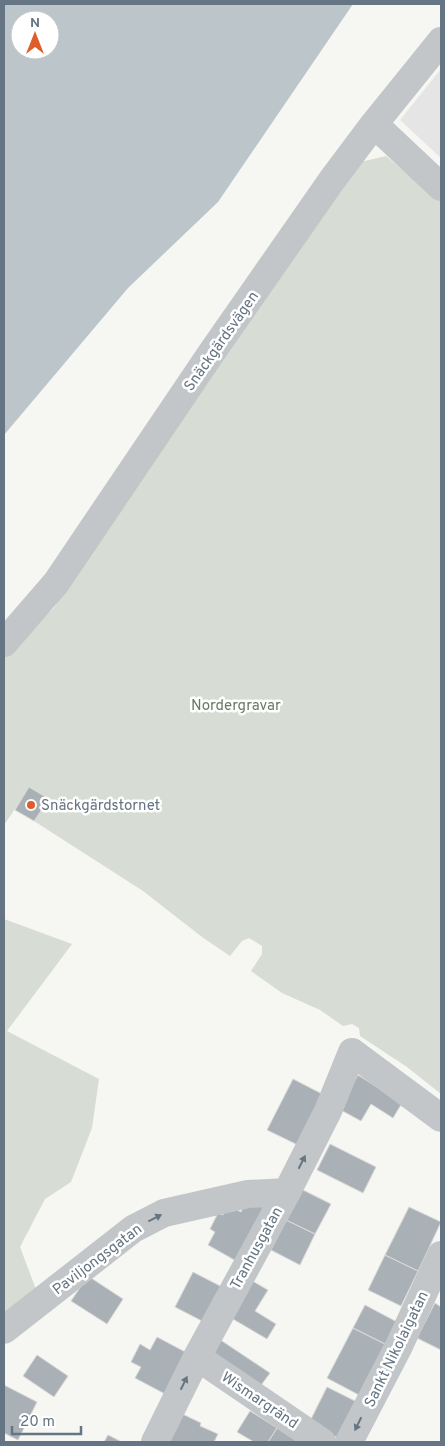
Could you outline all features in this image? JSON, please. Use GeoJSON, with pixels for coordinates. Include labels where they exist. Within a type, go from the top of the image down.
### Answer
{"type":"FeatureCollection","features":[{"type":"Feature","properties":{"kind":"street","name":"Snäckgärdsvägen"},"geometry":{"type":"LineString","coordinates":[[4,643],[56,582],[212,352],[332,180],[374,124],[441,42]]}},
{"type":"Feature","properties":{"kind":"street"},"geometry":{"type":"LineString","coordinates":[[374,124],[441,186]]}},
{"type":"Feature","properties":{"kind":"street","name":"Tranhusgatan"},"geometry":{"type":"LineString","coordinates":[[155,1442],[197,1357],[287,1192],[328,1111],[352,1052],[441,1118]]}},
{"type":"Feature","properties":{"kind":"street","name":"Paviljongsgatan"},"geometry":{"type":"LineString","coordinates":[[4,1330],[133,1229],[164,1213],[248,1194],[287,1192]]}},
{"type":"Feature","properties":{"kind":"street","name":"Sankt Nikolaigatan"},"geometry":{"type":"LineString","coordinates":[[349,1442],[399,1346],[441,1255]]}},
{"type":"Feature","properties":{"kind":"street","name":"Wismargränd"},"geometry":{"type":"LineString","coordinates":[[197,1357],[322,1442]]}},
{"type":"Feature","properties":{"kind":"shaded area"},"geometry":{"type":"Polygon","coordinates":[[[4,4],[353,4],[218,202],[128,288],[4,435],[4,4]]]}},
{"type":"Feature","properties":{"kind":"shaded area"},"geometry":{"type":"Polygon","coordinates":[[[441,69],[441,158],[400,120],[441,69]]]}},
{"type":"Feature","properties":{"kind":"green space","name":"Nordergravar"},"geometry":{"type":"Polygon","coordinates":[[[386,156],[441,202],[441,1094],[407,1067],[360,1036],[359,1028],[352,1024],[343,1026],[320,1010],[282,993],[251,971],[262,954],[262,946],[249,938],[242,941],[230,956],[202,937],[143,891],[34,821],[48,799],[30,787],[4,825],[4,653],[53,609],[352,164],[386,156]]]}},
{"type":"Feature","properties":{"kind":"green space"},"geometry":{"type":"Polygon","coordinates":[[[4,919],[72,944],[7,1031],[99,1079],[92,1128],[71,1182],[45,1199],[20,1247],[37,1292],[4,1318],[4,919]]]}},
{"type":"Feature","properties":{"kind":"building","name":"Snäckgärdstornet"},"geometry":{"type":"Polygon","coordinates":[[[29,787],[49,799],[34,821],[15,810],[29,787]]]}},
{"type":"Feature","properties":{"kind":"building"},"geometry":{"type":"Polygon","coordinates":[[[358,1075],[402,1103],[393,1118],[371,1104],[361,1121],[339,1109],[358,1075]]]}},
{"type":"Feature","properties":{"kind":"building"},"geometry":{"type":"Polygon","coordinates":[[[293,1079],[328,1097],[302,1147],[267,1130],[293,1079]]]}},
{"type":"Feature","properties":{"kind":"building"},"geometry":{"type":"Polygon","coordinates":[[[330,1144],[376,1167],[363,1193],[317,1170],[330,1144]]]}},
{"type":"Feature","properties":{"kind":"building"},"geometry":{"type":"Polygon","coordinates":[[[301,1189],[331,1204],[315,1234],[286,1220],[301,1189]]]}},
{"type":"Feature","properties":{"kind":"building"},"geometry":{"type":"Polygon","coordinates":[[[248,1198],[266,1208],[238,1262],[208,1245],[215,1232],[210,1229],[218,1213],[223,1215],[228,1206],[241,1212],[248,1198]]]}},
{"type":"Feature","properties":{"kind":"building"},"geometry":{"type":"Polygon","coordinates":[[[409,1207],[441,1222],[418,1271],[385,1255],[409,1207]]]}},
{"type":"Feature","properties":{"kind":"building"},"geometry":{"type":"Polygon","coordinates":[[[286,1220],[315,1234],[300,1265],[271,1250],[286,1220]]]}},
{"type":"Feature","properties":{"kind":"building"},"geometry":{"type":"Polygon","coordinates":[[[385,1255],[418,1271],[401,1306],[368,1290],[385,1255]]]}},
{"type":"Feature","properties":{"kind":"building"},"geometry":{"type":"Polygon","coordinates":[[[193,1272],[224,1288],[206,1323],[175,1307],[193,1272]]]}},
{"type":"Feature","properties":{"kind":"building"},"geometry":{"type":"Polygon","coordinates":[[[88,1276],[123,1299],[107,1324],[71,1301],[88,1276]]]}},
{"type":"Feature","properties":{"kind":"building"},"geometry":{"type":"Polygon","coordinates":[[[249,1279],[268,1290],[255,1311],[276,1324],[267,1339],[226,1315],[249,1279]]]}},
{"type":"Feature","properties":{"kind":"building"},"geometry":{"type":"Polygon","coordinates":[[[435,1303],[441,1307],[441,1350],[417,1338],[435,1303]]]}},
{"type":"Feature","properties":{"kind":"building"},"geometry":{"type":"Polygon","coordinates":[[[365,1305],[397,1322],[385,1344],[353,1328],[365,1305]]]}},
{"type":"Feature","properties":{"kind":"building"},"geometry":{"type":"Polygon","coordinates":[[[353,1328],[385,1344],[359,1395],[327,1378],[353,1328]]]}},
{"type":"Feature","properties":{"kind":"building"},"geometry":{"type":"Polygon","coordinates":[[[157,1337],[189,1354],[167,1395],[135,1378],[141,1367],[131,1362],[140,1344],[150,1350],[157,1337]]]}},
{"type":"Feature","properties":{"kind":"building"},"geometry":{"type":"Polygon","coordinates":[[[219,1339],[270,1373],[259,1388],[209,1354],[219,1339]]]}},
{"type":"Feature","properties":{"kind":"building"},"geometry":{"type":"Polygon","coordinates":[[[37,1355],[68,1376],[54,1397],[23,1376],[37,1355]]]}},
{"type":"Feature","properties":{"kind":"building"},"geometry":{"type":"Polygon","coordinates":[[[4,1385],[37,1402],[18,1440],[4,1433],[4,1385]]]}},
{"type":"Feature","properties":{"kind":"building"},"geometry":{"type":"Polygon","coordinates":[[[327,1387],[357,1402],[338,1438],[309,1423],[327,1387]]]}},
{"type":"Feature","properties":{"kind":"building"},"geometry":{"type":"Polygon","coordinates":[[[176,1411],[201,1423],[200,1426],[218,1434],[214,1442],[161,1442],[176,1411]]]}},
{"type":"Feature","properties":{"kind":"building"},"geometry":{"type":"Polygon","coordinates":[[[250,1411],[277,1428],[268,1442],[254,1442],[237,1432],[250,1411]]]}},
{"type":"Feature","properties":{"kind":"building"},"geometry":{"type":"Polygon","coordinates":[[[277,1428],[298,1442],[268,1442],[277,1428]]]}},
{"type":"Feature","properties":{"kind":"building"},"geometry":{"type":"Polygon","coordinates":[[[108,1435],[122,1442],[104,1442],[108,1435]]]}},
{"type":"Feature","properties":{"kind":"place","name":"Snäckgärdstornet"},"geometry":{"type":"Point","coordinates":[31,805]}}]}
